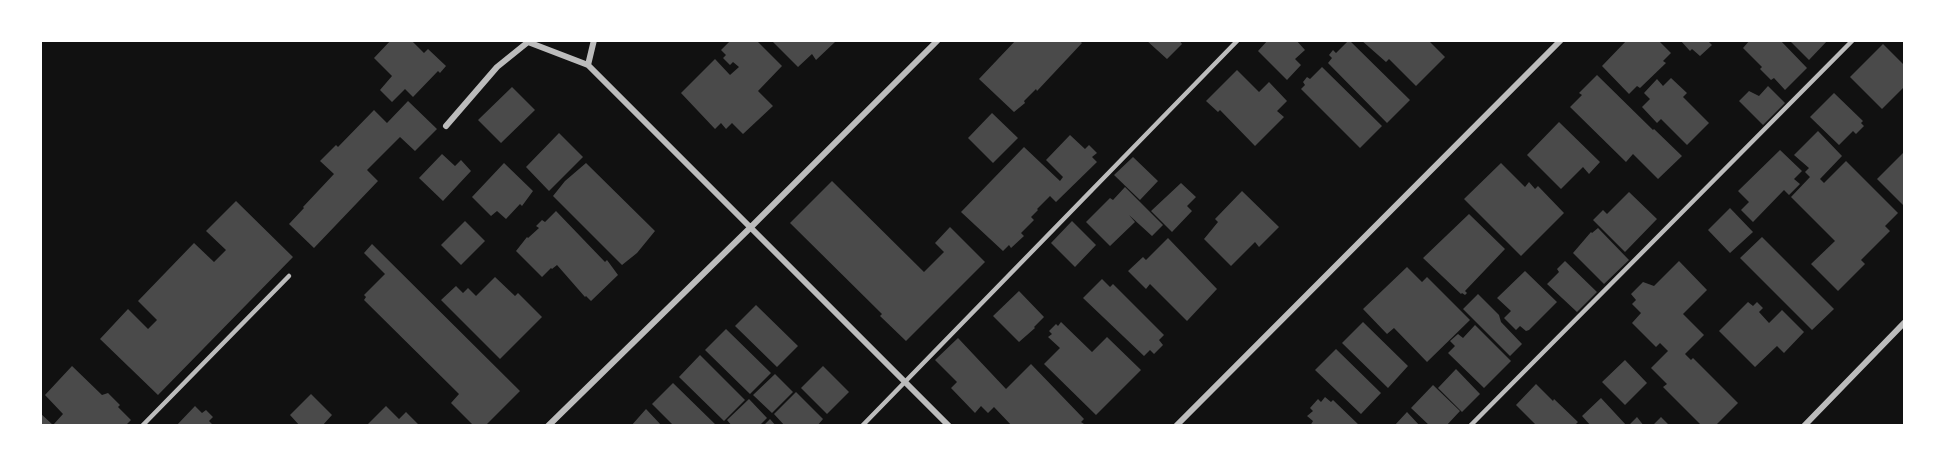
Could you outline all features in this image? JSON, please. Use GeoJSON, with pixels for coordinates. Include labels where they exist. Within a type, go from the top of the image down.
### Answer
{"type":"FeatureCollection","features":[{"type":"Feature","properties":{"kind":"street"},"geometry":{"type":"LineString","coordinates":[[588,65],[594,40]]}},
{"type":"Feature","properties":{"kind":"street"},"geometry":{"type":"LineString","coordinates":[[548,426],[938,40]]}},
{"type":"Feature","properties":{"kind":"street"},"geometry":{"type":"LineString","coordinates":[[1176,426],[1561,40]]}},
{"type":"Feature","properties":{"kind":"street"},"geometry":{"type":"LineString","coordinates":[[446,126],[497,67],[528,42],[588,65],[949,426]]}},
{"type":"Feature","properties":{"kind":"street"},"geometry":{"type":"LineString","coordinates":[[1804,426],[1905,323]]}},
{"type":"Feature","properties":{"kind":"lane"},"geometry":{"type":"LineString","coordinates":[[862,426],[1238,40]]}},
{"type":"Feature","properties":{"kind":"lane"},"geometry":{"type":"LineString","coordinates":[[1470,426],[1853,40]]}},
{"type":"Feature","properties":{"kind":"lane"},"geometry":{"type":"LineString","coordinates":[[142,426],[289,276]]}},
{"type":"Feature","properties":{"kind":"building"},"geometry":{"type":"Polygon","coordinates":[[[391,40],[411,40],[424,53],[428,49],[446,66],[440,73],[438,71],[413,97],[405,89],[392,102],[380,90],[392,76],[374,58],[391,40]]]}},
{"type":"Feature","properties":{"kind":"building"},"geometry":{"type":"Polygon","coordinates":[[[731,40],[757,41],[782,66],[758,91],[773,106],[743,134],[732,123],[726,129],[721,123],[715,129],[681,93],[715,59],[730,75],[739,67],[733,62],[730,65],[723,58],[726,55],[721,50],[731,40]]]}},
{"type":"Feature","properties":{"kind":"building"},"geometry":{"type":"Polygon","coordinates":[[[771,40],[834,40],[835,42],[816,60],[812,54],[798,67],[771,40]]]}},
{"type":"Feature","properties":{"kind":"building"},"geometry":{"type":"Polygon","coordinates":[[[1016,40],[1079,40],[1082,43],[1014,112],[979,79],[1016,40]]]}},
{"type":"Feature","properties":{"kind":"building"},"geometry":{"type":"Polygon","coordinates":[[[1146,40],[1179,40],[1182,44],[1167,59],[1146,40]]]}},
{"type":"Feature","properties":{"kind":"building"},"geometry":{"type":"Polygon","coordinates":[[[1268,40],[1296,40],[1305,50],[1295,59],[1301,65],[1287,80],[1258,51],[1268,40]]]}},
{"type":"Feature","properties":{"kind":"building"},"geometry":{"type":"Polygon","coordinates":[[[1349,40],[1410,100],[1387,123],[1328,63],[1332,58],[1329,55],[1333,50],[1336,53],[1349,40]]]}},
{"type":"Feature","properties":{"kind":"building"},"geometry":{"type":"Polygon","coordinates":[[[1361,40],[1428,40],[1445,57],[1416,86],[1389,59],[1386,62],[1361,40]]]}},
{"type":"Feature","properties":{"kind":"building"},"geometry":{"type":"Polygon","coordinates":[[[1627,40],[1658,40],[1671,53],[1663,61],[1666,63],[1640,88],[1637,86],[1629,94],[1602,66],[1627,40]]]}},
{"type":"Feature","properties":{"kind":"building"},"geometry":{"type":"Polygon","coordinates":[[[1680,40],[1707,40],[1712,45],[1700,56],[1692,49],[1690,51],[1680,40]]]}},
{"type":"Feature","properties":{"kind":"building"},"geometry":{"type":"Polygon","coordinates":[[[1750,40],[1780,40],[1807,68],[1785,90],[1774,78],[1771,80],[1760,69],[1762,67],[1743,48],[1750,40]]]}},
{"type":"Feature","properties":{"kind":"building"},"geometry":{"type":"Polygon","coordinates":[[[1789,40],[1828,40],[1809,60],[1789,40]]]}},
{"type":"Feature","properties":{"kind":"building"},"geometry":{"type":"Polygon","coordinates":[[[1883,44],[1904,65],[1904,87],[1882,109],[1850,77],[1883,44]]]}},
{"type":"Feature","properties":{"kind":"building"},"geometry":{"type":"Polygon","coordinates":[[[1322,67],[1382,126],[1360,148],[1301,89],[1307,77],[1310,79],[1322,67]]]}},
{"type":"Feature","properties":{"kind":"building"},"geometry":{"type":"Polygon","coordinates":[[[1237,70],[1259,92],[1269,82],[1287,101],[1277,111],[1284,117],[1255,146],[1220,110],[1218,112],[1206,101],[1237,70]]]}},
{"type":"Feature","properties":{"kind":"building"},"geometry":{"type":"Polygon","coordinates":[[[1597,75],[1682,156],[1658,179],[1633,154],[1626,162],[1570,107],[1582,95],[1579,93],[1597,75]]]}},
{"type":"Feature","properties":{"kind":"building"},"geometry":{"type":"Polygon","coordinates":[[[1671,78],[1687,93],[1683,97],[1709,123],[1687,145],[1661,119],[1657,123],[1642,107],[1650,99],[1644,93],[1657,79],[1663,86],[1671,78]]]}},
{"type":"Feature","properties":{"kind":"building"},"geometry":{"type":"Polygon","coordinates":[[[1768,86],[1785,103],[1763,125],[1739,101],[1749,91],[1759,96],[1768,86]]]}},
{"type":"Feature","properties":{"kind":"building"},"geometry":{"type":"Polygon","coordinates":[[[512,87],[535,110],[501,143],[478,120],[512,87]]]}},
{"type":"Feature","properties":{"kind":"building"},"geometry":{"type":"Polygon","coordinates":[[[1834,93],[1863,121],[1861,123],[1864,126],[1856,134],[1853,131],[1839,145],[1810,117],[1834,93]]]}},
{"type":"Feature","properties":{"kind":"building"},"geometry":{"type":"Polygon","coordinates":[[[408,101],[437,129],[415,151],[400,137],[367,170],[378,181],[314,248],[289,224],[334,174],[320,161],[336,145],[338,147],[374,110],[387,123],[408,101]]]}},
{"type":"Feature","properties":{"kind":"building"},"geometry":{"type":"Polygon","coordinates":[[[992,113],[1018,138],[993,163],[968,138],[992,113]]]}},
{"type":"Feature","properties":{"kind":"building"},"geometry":{"type":"Polygon","coordinates":[[[1559,122],[1600,162],[1589,174],[1583,167],[1561,189],[1527,155],[1559,122]]]}},
{"type":"Feature","properties":{"kind":"building"},"geometry":{"type":"Polygon","coordinates":[[[1818,131],[1842,156],[1820,179],[1824,183],[1846,161],[1898,213],[1885,226],[1890,231],[1861,260],[1865,264],[1838,291],[1811,264],[1835,241],[1791,197],[1810,177],[1805,172],[1809,168],[1794,155],[1818,131]]]}},
{"type":"Feature","properties":{"kind":"building"},"geometry":{"type":"Polygon","coordinates":[[[559,133],[583,157],[549,191],[526,167],[559,133]]]}},
{"type":"Feature","properties":{"kind":"building"},"geometry":{"type":"Polygon","coordinates":[[[1070,135],[1085,149],[1089,145],[1097,153],[1092,157],[1097,162],[1056,202],[1050,196],[1031,217],[1034,220],[1021,233],[1024,236],[1011,248],[1009,245],[1003,251],[961,212],[1024,147],[1060,181],[1063,177],[1046,160],[1070,135]]]}},
{"type":"Feature","properties":{"kind":"building"},"geometry":{"type":"Polygon","coordinates":[[[1780,150],[1802,171],[1794,179],[1800,184],[1789,195],[1784,190],[1753,222],[1741,210],[1749,202],[1738,191],[1780,150]]]}},
{"type":"Feature","properties":{"kind":"building"},"geometry":{"type":"Polygon","coordinates":[[[1904,152],[1904,206],[1877,179],[1904,152]]]}},
{"type":"Feature","properties":{"kind":"building"},"geometry":{"type":"Polygon","coordinates":[[[442,154],[455,166],[461,160],[471,171],[443,201],[419,178],[442,154]]]}},
{"type":"Feature","properties":{"kind":"building"},"geometry":{"type":"Polygon","coordinates":[[[1133,157],[1158,181],[1140,200],[1114,175],[1133,157]]]}},
{"type":"Feature","properties":{"kind":"building"},"geometry":{"type":"Polygon","coordinates":[[[504,163],[533,191],[522,206],[520,204],[506,219],[497,211],[491,216],[472,197],[504,163]]]}},
{"type":"Feature","properties":{"kind":"building"},"geometry":{"type":"Polygon","coordinates":[[[586,163],[655,231],[637,253],[622,265],[553,196],[565,181],[586,163]]]}},
{"type":"Feature","properties":{"kind":"building"},"geometry":{"type":"Polygon","coordinates":[[[1501,163],[1525,187],[1529,182],[1535,189],[1538,186],[1564,213],[1521,256],[1464,199],[1501,163]]]}},
{"type":"Feature","properties":{"kind":"building"},"geometry":{"type":"Polygon","coordinates":[[[832,181],[924,272],[944,252],[935,243],[950,227],[985,262],[906,341],[880,316],[882,314],[790,223],[832,181]]]}},
{"type":"Feature","properties":{"kind":"building"},"geometry":{"type":"Polygon","coordinates":[[[1181,183],[1196,197],[1187,206],[1192,211],[1172,232],[1151,211],[1181,183]]]}},
{"type":"Feature","properties":{"kind":"building"},"geometry":{"type":"Polygon","coordinates":[[[1125,187],[1163,225],[1152,236],[1129,215],[1135,222],[1110,246],[1086,222],[1110,198],[1113,200],[1125,187]]]}},
{"type":"Feature","properties":{"kind":"building"},"geometry":{"type":"Polygon","coordinates":[[[1242,191],[1279,227],[1259,247],[1255,242],[1231,266],[1204,239],[1218,222],[1215,219],[1242,191]]]}},
{"type":"Feature","properties":{"kind":"building"},"geometry":{"type":"Polygon","coordinates":[[[1629,192],[1657,219],[1625,252],[1593,220],[1603,210],[1607,214],[1629,192]]]}},
{"type":"Feature","properties":{"kind":"building"},"geometry":{"type":"Polygon","coordinates":[[[236,201],[293,257],[158,395],[100,339],[128,309],[148,329],[157,320],[138,301],[194,243],[214,262],[226,250],[206,231],[236,201]]]}},
{"type":"Feature","properties":{"kind":"building"},"geometry":{"type":"Polygon","coordinates":[[[1730,208],[1753,232],[1730,253],[1708,230],[1730,208]]]}},
{"type":"Feature","properties":{"kind":"building"},"geometry":{"type":"Polygon","coordinates":[[[556,211],[605,262],[607,260],[618,275],[591,301],[557,265],[542,277],[516,251],[527,237],[539,228],[536,226],[542,220],[545,222],[556,211]]]}},
{"type":"Feature","properties":{"kind":"building"},"geometry":{"type":"Polygon","coordinates":[[[1469,214],[1505,249],[1465,291],[1467,293],[1465,295],[1461,294],[1423,258],[1469,214]]]}},
{"type":"Feature","properties":{"kind":"building"},"geometry":{"type":"Polygon","coordinates":[[[465,221],[485,241],[461,265],[441,245],[465,221]]]}},
{"type":"Feature","properties":{"kind":"building"},"geometry":{"type":"Polygon","coordinates":[[[1072,221],[1096,245],[1075,267],[1051,243],[1072,221]]]}},
{"type":"Feature","properties":{"kind":"building"},"geometry":{"type":"Polygon","coordinates":[[[1598,228],[1629,260],[1604,284],[1573,253],[1591,232],[1598,228]]]}},
{"type":"Feature","properties":{"kind":"building"},"geometry":{"type":"Polygon","coordinates":[[[1762,237],[1834,309],[1812,330],[1740,258],[1762,237]]]}},
{"type":"Feature","properties":{"kind":"building"},"geometry":{"type":"Polygon","coordinates":[[[1168,238],[1217,289],[1187,321],[1150,284],[1146,289],[1128,271],[1143,257],[1146,260],[1168,238]]]}},
{"type":"Feature","properties":{"kind":"building"},"geometry":{"type":"Polygon","coordinates":[[[372,244],[520,391],[485,426],[474,426],[451,403],[459,394],[364,300],[366,297],[364,295],[385,274],[364,253],[372,244]]]}},
{"type":"Feature","properties":{"kind":"building"},"geometry":{"type":"Polygon","coordinates":[[[1565,261],[1597,292],[1577,312],[1547,284],[1559,272],[1557,269],[1565,261]]]}},
{"type":"Feature","properties":{"kind":"building"},"geometry":{"type":"Polygon","coordinates":[[[1679,261],[1707,290],[1683,314],[1704,335],[1685,354],[1691,360],[1693,358],[1738,403],[1715,426],[1702,426],[1663,387],[1667,384],[1651,368],[1668,351],[1660,343],[1656,347],[1632,323],[1641,313],[1632,304],[1636,300],[1631,294],[1643,282],[1654,286],[1679,261]]]}},
{"type":"Feature","properties":{"kind":"building"},"geometry":{"type":"Polygon","coordinates":[[[1407,267],[1422,282],[1427,277],[1470,320],[1427,362],[1394,328],[1387,334],[1363,309],[1407,267]]]}},
{"type":"Feature","properties":{"kind":"building"},"geometry":{"type":"Polygon","coordinates":[[[1525,271],[1557,302],[1526,331],[1520,326],[1516,330],[1504,318],[1511,311],[1497,298],[1525,271]]]}},
{"type":"Feature","properties":{"kind":"building"},"geometry":{"type":"Polygon","coordinates":[[[495,277],[515,296],[518,293],[542,317],[500,359],[441,300],[456,286],[463,293],[468,288],[476,296],[495,277]]]}},
{"type":"Feature","properties":{"kind":"building"},"geometry":{"type":"Polygon","coordinates":[[[1102,279],[1110,287],[1113,284],[1164,335],[1159,340],[1163,345],[1154,354],[1150,350],[1144,356],[1083,298],[1102,279]]]}},
{"type":"Feature","properties":{"kind":"building"},"geometry":{"type":"Polygon","coordinates":[[[1019,291],[1044,317],[1019,342],[993,316],[1019,291]]]}},
{"type":"Feature","properties":{"kind":"building"},"geometry":{"type":"Polygon","coordinates":[[[1478,294],[1499,315],[1501,322],[1522,344],[1510,356],[1463,309],[1478,294]]]}},
{"type":"Feature","properties":{"kind":"building"},"geometry":{"type":"Polygon","coordinates":[[[1748,302],[1753,306],[1757,302],[1763,308],[1759,312],[1769,323],[1782,310],[1804,332],[1784,353],[1777,346],[1755,367],[1719,331],[1748,302]]]}},
{"type":"Feature","properties":{"kind":"building"},"geometry":{"type":"Polygon","coordinates":[[[756,305],[798,346],[777,367],[735,326],[756,305]]]}},
{"type":"Feature","properties":{"kind":"building"},"geometry":{"type":"Polygon","coordinates":[[[1061,322],[1092,352],[1107,337],[1141,370],[1096,415],[1044,364],[1060,348],[1048,337],[1052,334],[1049,331],[1061,322]]]}},
{"type":"Feature","properties":{"kind":"building"},"geometry":{"type":"Polygon","coordinates":[[[1363,322],[1408,366],[1388,388],[1342,343],[1363,322]]]}},
{"type":"Feature","properties":{"kind":"building"},"geometry":{"type":"Polygon","coordinates":[[[1475,325],[1511,361],[1484,388],[1448,353],[1455,346],[1450,341],[1458,334],[1463,338],[1475,325]]]}},
{"type":"Feature","properties":{"kind":"building"},"geometry":{"type":"Polygon","coordinates":[[[726,329],[771,373],[750,394],[705,350],[726,329]]]}},
{"type":"Feature","properties":{"kind":"building"},"geometry":{"type":"Polygon","coordinates":[[[958,338],[1006,389],[1031,364],[1084,419],[1081,422],[1084,424],[1082,426],[1012,426],[994,407],[988,413],[981,406],[975,413],[951,388],[957,382],[935,360],[958,338]]]}},
{"type":"Feature","properties":{"kind":"building"},"geometry":{"type":"Polygon","coordinates":[[[1336,349],[1381,393],[1361,414],[1315,370],[1336,349]]]}},
{"type":"Feature","properties":{"kind":"building"},"geometry":{"type":"Polygon","coordinates":[[[700,355],[745,400],[724,421],[679,377],[700,355]]]}},
{"type":"Feature","properties":{"kind":"building"},"geometry":{"type":"Polygon","coordinates":[[[1625,360],[1647,383],[1625,405],[1602,382],[1625,360]]]}},
{"type":"Feature","properties":{"kind":"building"},"geometry":{"type":"Polygon","coordinates":[[[72,366],[102,395],[108,393],[120,405],[118,407],[131,420],[125,426],[40,426],[40,413],[53,425],[63,414],[45,395],[72,366]]]}},
{"type":"Feature","properties":{"kind":"building"},"geometry":{"type":"Polygon","coordinates":[[[823,366],[849,392],[827,414],[801,388],[823,366]]]}},
{"type":"Feature","properties":{"kind":"building"},"geometry":{"type":"Polygon","coordinates":[[[1456,369],[1480,394],[1462,412],[1438,388],[1456,369]]]}},
{"type":"Feature","properties":{"kind":"building"},"geometry":{"type":"Polygon","coordinates":[[[775,374],[793,392],[772,413],[753,395],[775,374]]]}},
{"type":"Feature","properties":{"kind":"building"},"geometry":{"type":"Polygon","coordinates":[[[673,383],[717,426],[674,426],[652,404],[673,383]]]}},
{"type":"Feature","properties":{"kind":"building"},"geometry":{"type":"Polygon","coordinates":[[[1536,384],[1578,422],[1574,426],[1537,426],[1516,405],[1536,384]]]}},
{"type":"Feature","properties":{"kind":"building"},"geometry":{"type":"Polygon","coordinates":[[[1433,385],[1460,411],[1446,426],[1430,426],[1411,408],[1433,385]]]}},
{"type":"Feature","properties":{"kind":"building"},"geometry":{"type":"Polygon","coordinates":[[[796,392],[823,419],[817,426],[785,426],[774,414],[796,392]]]}},
{"type":"Feature","properties":{"kind":"building"},"geometry":{"type":"Polygon","coordinates":[[[311,394],[332,415],[322,426],[300,426],[290,415],[311,394]]]}},
{"type":"Feature","properties":{"kind":"building"},"geometry":{"type":"Polygon","coordinates":[[[1325,397],[1331,402],[1333,400],[1360,426],[1310,426],[1313,421],[1307,416],[1313,411],[1310,408],[1318,399],[1321,402],[1325,397]]]}},
{"type":"Feature","properties":{"kind":"building"},"geometry":{"type":"Polygon","coordinates":[[[1601,398],[1627,426],[1591,426],[1582,416],[1601,398]]]}},
{"type":"Feature","properties":{"kind":"building"},"geometry":{"type":"Polygon","coordinates":[[[749,399],[767,418],[759,426],[732,426],[727,420],[749,399]]]}},
{"type":"Feature","properties":{"kind":"building"},"geometry":{"type":"Polygon","coordinates":[[[195,406],[202,413],[206,410],[213,417],[209,421],[214,426],[176,426],[195,406]]]}},
{"type":"Feature","properties":{"kind":"building"},"geometry":{"type":"Polygon","coordinates":[[[386,406],[399,419],[406,412],[420,426],[366,426],[386,406]]]}},
{"type":"Feature","properties":{"kind":"building"},"geometry":{"type":"Polygon","coordinates":[[[646,409],[662,426],[631,426],[646,409]]]}},
{"type":"Feature","properties":{"kind":"building"},"geometry":{"type":"Polygon","coordinates":[[[1407,412],[1420,426],[1394,426],[1407,412]]]}},
{"type":"Feature","properties":{"kind":"building"},"geometry":{"type":"Polygon","coordinates":[[[1637,417],[1644,426],[1628,426],[1637,417]]]}},
{"type":"Feature","properties":{"kind":"building"},"geometry":{"type":"Polygon","coordinates":[[[1661,417],[1670,426],[1652,426],[1661,417]]]}},
{"type":"Feature","properties":{"kind":"building"},"geometry":{"type":"Polygon","coordinates":[[[770,419],[776,426],[763,426],[770,419]]]}}]}
